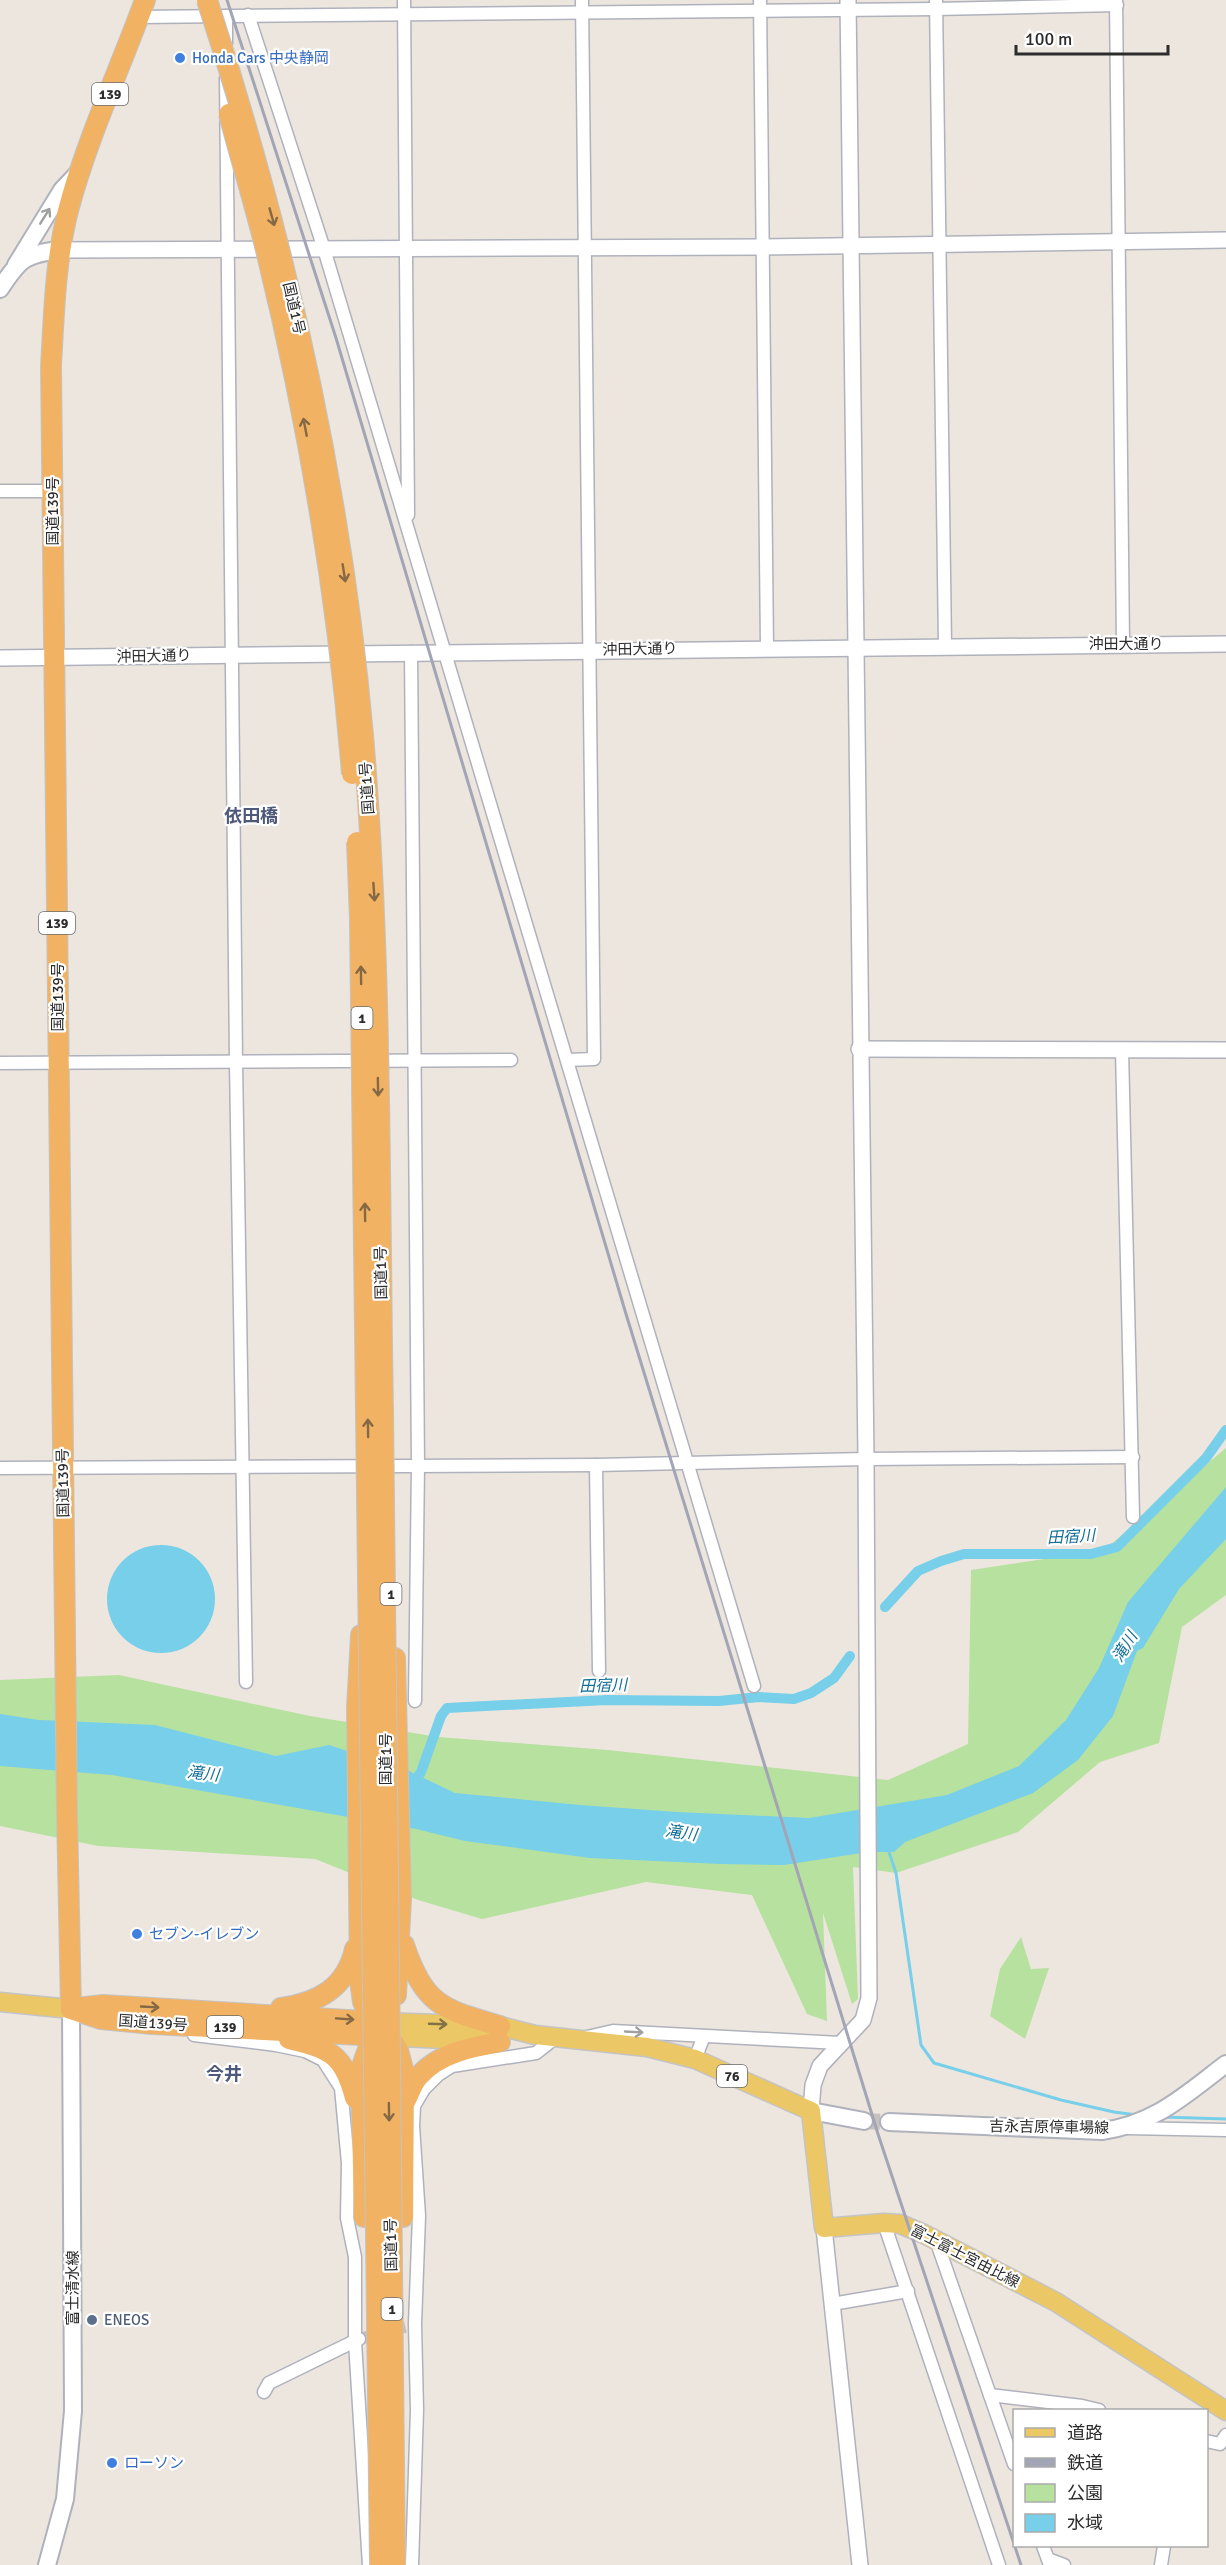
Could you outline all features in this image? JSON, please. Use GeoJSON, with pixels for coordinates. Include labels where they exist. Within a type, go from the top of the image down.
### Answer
{"type":"FeatureCollection","features":[{"type":"Feature","properties":{"kind":"highway","name":"国道1号"},"geometry":{"type":"LineString","coordinates":[[193,0],[218,77],[266,248],[305,427],[338,629],[358,858],[376,1480],[397,2565]]}},
{"type":"Feature","properties":{"kind":"highway","name":"国道1号"},"geometry":{"type":"LineString","coordinates":[[207,0],[279,241],[316,409],[345,578],[354,653],[375,902],[378,2565]]}},
{"type":"Feature","properties":{"kind":"highway","name":"国道139号"},"geometry":{"type":"LineString","coordinates":[[71,2008],[57,1063],[51,366],[54,296],[68,212],[80,171],[142,8]]}},
{"type":"Feature","properties":{"kind":"highway","name":"1"},"geometry":{"type":"LineString","coordinates":[[376,1480],[357,1708],[359,1934],[363,2002],[380,2029],[398,2050],[404,2073],[404,2498],[397,2565]]}},
{"type":"Feature","properties":{"kind":"highway","name":"1"},"geometry":{"type":"LineString","coordinates":[[376,1480],[398,1708],[401,1899],[398,1986],[393,2009],[380,2029],[361,2069],[367,2429],[378,2565]]}},
{"type":"Feature","properties":{"kind":"highway","name":"1"},"geometry":{"type":"LineString","coordinates":[[244,2020],[318,1999],[334,1988],[345,1974],[359,1934]]}},
{"type":"Feature","properties":{"kind":"highway","name":"1"},"geometry":{"type":"LineString","coordinates":[[401,1934],[413,1972],[425,1992],[459,2014],[500,2034]]}},
{"type":"Feature","properties":{"kind":"highway","name":"国道139号"},"geometry":{"type":"LineString","coordinates":[[71,2008],[103,2005],[244,2020],[380,2029]]}},
{"type":"Feature","properties":{"kind":"highway","name":"国道139号"},"geometry":{"type":"LineString","coordinates":[[71,2008],[100,2019],[152,2024],[244,2020]]}},
{"type":"Feature","properties":{"kind":"highway","name":"1"},"geometry":{"type":"LineString","coordinates":[[244,2020],[317,2047],[339,2059],[349,2076],[360,2115]]}},
{"type":"Feature","properties":{"kind":"highway","name":"1"},"geometry":{"type":"LineString","coordinates":[[405,2102],[418,2077],[430,2065],[500,2034]]}},
{"type":"Feature","properties":{"kind":"main road"},"geometry":{"type":"LineString","coordinates":[[142,8],[154,0]]}},
{"type":"Feature","properties":{"kind":"main road"},"geometry":{"type":"LineString","coordinates":[[0,289],[62,190],[80,171]]}},
{"type":"Feature","properties":{"kind":"main road"},"geometry":{"type":"LineString","coordinates":[[16,265],[36,254],[60,250]]}},
{"type":"Feature","properties":{"kind":"main road"},"geometry":{"type":"LineString","coordinates":[[0,2001],[71,2008]]}},
{"type":"Feature","properties":{"kind":"main road","name":"富士清水線"},"geometry":{"type":"LineString","coordinates":[[47,2565],[64,2499],[73,2411],[71,2008]]}},
{"type":"Feature","properties":{"kind":"main road","name":"76"},"geometry":{"type":"LineString","coordinates":[[380,2029],[535,2035],[647,2047],[695,2059],[811,2111]]}},
{"type":"Feature","properties":{"kind":"main road","name":"吉永吉原停車場線"},"geometry":{"type":"LineString","coordinates":[[889,2122],[1102,2131],[1122,2128],[1143,2121],[1168,2107],[1226,2064]]}},
{"type":"Feature","properties":{"kind":"main road"},"geometry":{"type":"LineString","coordinates":[[824,2228],[811,2111],[864,2121]]}},
{"type":"Feature","properties":{"kind":"main road","name":"富士富士宮由比線"},"geometry":{"type":"LineString","coordinates":[[824,2228],[884,2223],[910,2228],[1082,2317],[1226,2411]]}},
{"type":"Feature","properties":{"kind":"street"},"geometry":{"type":"LineString","coordinates":[[404,0],[408,531]]}},
{"type":"Feature","properties":{"kind":"street"},"geometry":{"type":"LineString","coordinates":[[142,8],[226,16],[404,14],[582,6],[1116,2],[1123,644]]}},
{"type":"Feature","properties":{"kind":"street"},"geometry":{"type":"LineString","coordinates":[[760,5],[767,648]]}},
{"type":"Feature","properties":{"kind":"street"},"geometry":{"type":"LineString","coordinates":[[811,2111],[813,2085],[820,2066],[863,2020],[869,1998],[866,1459],[848,5]]}},
{"type":"Feature","properties":{"kind":"street"},"geometry":{"type":"LineString","coordinates":[[936,5],[945,646]]}},
{"type":"Feature","properties":{"kind":"street"},"geometry":{"type":"LineString","coordinates":[[567,1060],[594,1059],[582,6]]}},
{"type":"Feature","properties":{"kind":"street"},"geometry":{"type":"LineString","coordinates":[[248,15],[324,249],[754,1686]]}},
{"type":"Feature","properties":{"kind":"street"},"geometry":{"type":"LineString","coordinates":[[226,16],[240,1467],[246,1682]]}},
{"type":"Feature","properties":{"kind":"street"},"geometry":{"type":"LineString","coordinates":[[60,250],[762,247],[1226,240]]}},
{"type":"Feature","properties":{"kind":"street"},"geometry":{"type":"LineString","coordinates":[[0,491],[53,491]]}},
{"type":"Feature","properties":{"kind":"street","name":"沖田大通り"},"geometry":{"type":"LineString","coordinates":[[0,658],[1226,644]]}},
{"type":"Feature","properties":{"kind":"street"},"geometry":{"type":"LineString","coordinates":[[411,652],[418,1465],[415,1701]]}},
{"type":"Feature","properties":{"kind":"street"},"geometry":{"type":"LineString","coordinates":[[860,1049],[1226,1050]]}},
{"type":"Feature","properties":{"kind":"street"},"geometry":{"type":"LineString","coordinates":[[1122,1050],[1133,1517]]}},
{"type":"Feature","properties":{"kind":"street"},"geometry":{"type":"LineString","coordinates":[[0,1064],[511,1060]]}},
{"type":"Feature","properties":{"kind":"street"},"geometry":{"type":"LineString","coordinates":[[0,1468],[596,1465],[866,1459],[1133,1457]]}},
{"type":"Feature","properties":{"kind":"street"},"geometry":{"type":"LineString","coordinates":[[596,1465],[599,1671]]}},
{"type":"Feature","properties":{"kind":"street"},"geometry":{"type":"LineString","coordinates":[[152,2024],[172,2032],[276,2045],[305,2051],[323,2060],[341,2088],[348,2163],[347,2218],[355,2257],[357,2341],[369,2565]]}},
{"type":"Feature","properties":{"kind":"street"},"geometry":{"type":"LineString","coordinates":[[577,2040],[613,2031],[840,2043]]}},
{"type":"Feature","properties":{"kind":"street"},"geometry":{"type":"LineString","coordinates":[[695,2059],[704,2036]]}},
{"type":"Feature","properties":{"kind":"street"},"geometry":{"type":"LineString","coordinates":[[412,2565],[417,2410],[412,2325],[419,2216],[413,2126],[414,2106],[424,2089],[438,2075],[452,2066],[536,2053],[555,2038]]}},
{"type":"Feature","properties":{"kind":"street"},"geometry":{"type":"LineString","coordinates":[[1122,2128],[1226,2130]]}},
{"type":"Feature","properties":{"kind":"street"},"geometry":{"type":"LineString","coordinates":[[884,2223],[999,2565]]}},
{"type":"Feature","properties":{"kind":"street"},"geometry":{"type":"LineString","coordinates":[[824,2228],[860,2565]]}},
{"type":"Feature","properties":{"kind":"street"},"geometry":{"type":"LineString","coordinates":[[936,2240],[1013,2461]]}},
{"type":"Feature","properties":{"kind":"street"},"geometry":{"type":"LineString","coordinates":[[832,2304],[908,2291]]}},
{"type":"Feature","properties":{"kind":"street"},"geometry":{"type":"LineString","coordinates":[[264,2392],[269,2383],[357,2341]]}},
{"type":"Feature","properties":{"kind":"street"},"geometry":{"type":"LineString","coordinates":[[990,2395],[1095,2409]]}},
{"type":"Feature","properties":{"kind":"street"},"geometry":{"type":"LineString","coordinates":[[1208,2441],[1220,2444],[1226,2435]]}},
{"type":"Feature","properties":{"kind":"street"},"geometry":{"type":"LineString","coordinates":[[1043,2547],[1049,2562],[1064,2565]]}},
{"type":"Feature","properties":{"kind":"street"},"geometry":{"type":"LineString","coordinates":[[1161,2565],[1164,2547]]}},
{"type":"Feature","properties":{"kind":"green space"},"geometry":{"type":"Polygon","coordinates":[[[1226,1448],[1226,1595],[1182,1627],[1159,1743],[1100,1762],[1018,1832],[896,1873],[853,1867],[858,1999],[852,2004],[823,1913],[827,2021],[807,2014],[752,1895],[646,1882],[482,1919],[418,1900],[315,1859],[98,1846],[0,1826],[0,1680],[119,1675],[310,1716],[438,1737],[608,1750],[888,1780],[968,1744],[971,1570],[1104,1550],[1226,1448]]]}},
{"type":"Feature","properties":{"kind":"green space"},"geometry":{"type":"Polygon","coordinates":[[[1021,1937],[1031,1969],[1049,1968],[1025,2039],[990,2016],[1000,1969],[1021,1937]]]}},
{"type":"Feature","properties":{"kind":"water","name":"滝川"},"geometry":{"type":"Polygon","coordinates":[[[1226,1487],[1226,1539],[1179,1589],[1143,1648],[1137,1651],[1113,1716],[1078,1760],[1033,1793],[905,1842],[894,1852],[868,1852],[784,1865],[590,1858],[465,1841],[416,1829],[112,1775],[0,1766],[0,1714],[39,1720],[155,1725],[276,1756],[329,1745],[409,1771],[455,1793],[580,1805],[809,1818],[947,1795],[1019,1766],[1066,1720],[1099,1668],[1128,1602],[1226,1487]]]}},
{"type":"Feature","properties":{"kind":"water"},"geometry":{"type":"Polygon","coordinates":[[[161,1545],[182,1549],[199,1561],[211,1578],[215,1599],[211,1620],[199,1637],[182,1649],[161,1653],[140,1649],[123,1637],[111,1620],[107,1599],[111,1578],[123,1561],[140,1549],[161,1545]]]}},
{"type":"Feature","properties":{"kind":"waterway","name":"田宿川"},"geometry":{"type":"LineString","coordinates":[[885,1607],[918,1571],[964,1554],[1091,1554],[1117,1547],[1206,1458],[1226,1430]]}},
{"type":"Feature","properties":{"kind":"waterway","name":"田宿川"},"geometry":{"type":"LineString","coordinates":[[412,1786],[421,1772],[441,1716],[447,1708],[607,1700],[719,1701],[759,1697],[794,1699],[811,1693],[834,1678],[850,1656]]}},
{"type":"Feature","properties":{"kind":"waterway"},"geometry":{"type":"LineString","coordinates":[[888,1849],[896,1873],[921,2045],[934,2063],[1061,2100],[1137,2115]]}},
{"type":"Feature","properties":{"kind":"waterway"},"geometry":{"type":"LineString","coordinates":[[1162,2117],[1226,2119]]}},
{"type":"Feature","properties":{"kind":"tunnel"},"geometry":{"type":"LineString","coordinates":[[864,2121],[889,2122]]}},
{"type":"Feature","properties":{"kind":"tunnel"},"geometry":{"type":"LineString","coordinates":[[359,2339],[408,2326]]}},
{"type":"Feature","properties":{"kind":"railway"},"geometry":{"type":"LineString","coordinates":[[227,0],[336,338],[626,1314],[878,2134],[1013,2541]]}},
{"type":"Feature","properties":{"kind":"railway"},"geometry":{"type":"LineString","coordinates":[[1015,2547],[1021,2565]]}},
{"type":"Feature","properties":{"kind":"place","name":"Honda Cars 中央静岡"},"geometry":{"type":"Point","coordinates":[180,58]}},
{"type":"Feature","properties":{"kind":"place","name":"セブン-イレブン"},"geometry":{"type":"Point","coordinates":[137,1934]}},
{"type":"Feature","properties":{"kind":"place","name":"ENEOS"},"geometry":{"type":"Point","coordinates":[92,2320]}},
{"type":"Feature","properties":{"kind":"place","name":"ローソン"},"geometry":{"type":"Point","coordinates":[112,2463]}},
{"type":"Feature","properties":{"kind":"district","name":"依田橋"},"geometry":{"type":"Point","coordinates":[251,816]}},
{"type":"Feature","properties":{"kind":"district","name":"今井"},"geometry":{"type":"Point","coordinates":[224,2074]}}]}
